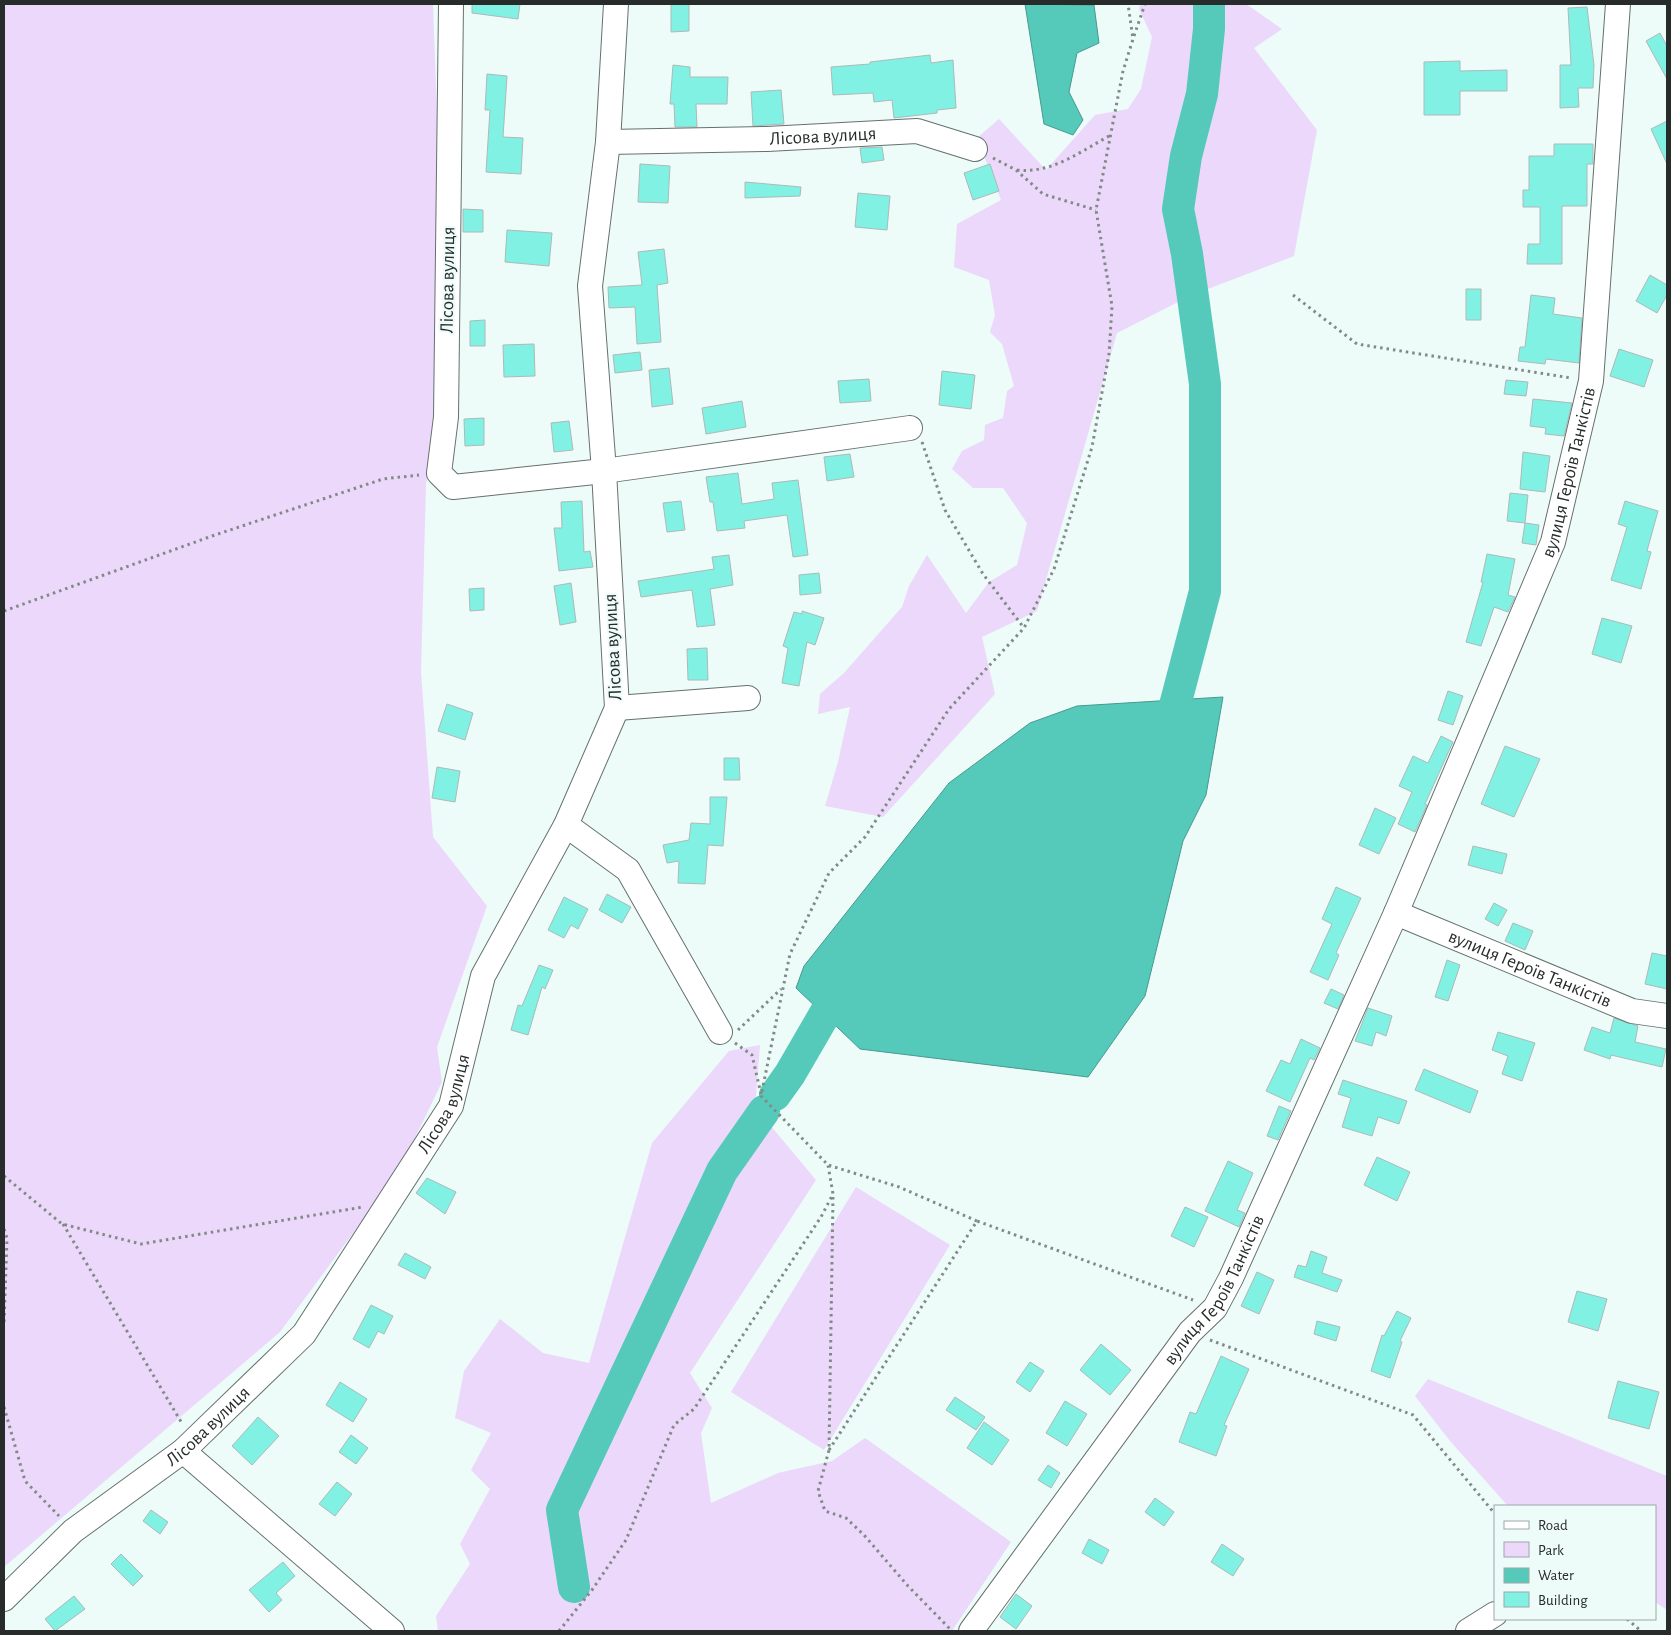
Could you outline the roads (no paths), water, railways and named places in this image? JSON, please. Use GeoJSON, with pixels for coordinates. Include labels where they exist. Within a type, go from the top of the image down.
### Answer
{"type":"FeatureCollection","features":[{"type":"Feature","properties":{"kind":"street","name":"Лісова вулиця"},"geometry":{"type":"LineString","coordinates":[[451,4],[446,417],[439,473],[453,487],[604,470]]}},
{"type":"Feature","properties":{"kind":"street","name":"Лісова вулиця"},"geometry":{"type":"LineString","coordinates":[[4,1599],[73,1531],[188,1446],[304,1334],[451,1106],[483,976],[566,824],[617,708],[604,470],[590,286],[608,142],[616,4]]}},
{"type":"Feature","properties":{"kind":"street","name":"вулиця Героїв Танкістів"},"geometry":{"type":"LineString","coordinates":[[970,1631],[1190,1332],[1215,1308],[1231,1278],[1396,913],[1553,542],[1591,381],[1618,4]]}},
{"type":"Feature","properties":{"kind":"street","name":"Лісова вулиця"},"geometry":{"type":"LineString","coordinates":[[608,142],[767,139],[917,131],[975,149]]}},
{"type":"Feature","properties":{"kind":"street"},"geometry":{"type":"LineString","coordinates":[[604,470],[910,428]]}},
{"type":"Feature","properties":{"kind":"street"},"geometry":{"type":"LineString","coordinates":[[617,708],[748,698]]}},
{"type":"Feature","properties":{"kind":"street"},"geometry":{"type":"LineString","coordinates":[[566,824],[628,870],[724,1036]]}},
{"type":"Feature","properties":{"kind":"street","name":"вулиця Героїв Танкістів"},"geometry":{"type":"LineString","coordinates":[[1396,913],[1632,1011],[1667,1016]]}},
{"type":"Feature","properties":{"kind":"street"},"geometry":{"type":"LineString","coordinates":[[188,1446],[392,1631]]}},
{"type":"Feature","properties":{"kind":"street"},"geometry":{"type":"LineString","coordinates":[[1468,1631],[1494,1615]]}},
{"type":"Feature","properties":{"kind":"water"},"geometry":{"type":"Polygon","coordinates":[[[1025,4],[1094,5],[1099,43],[1077,53],[1069,92],[1083,120],[1073,135],[1044,124],[1025,4]]]}},
{"type":"Feature","properties":{"kind":"water"},"geometry":{"type":"Polygon","coordinates":[[[1223,697],[1206,795],[1183,841],[1145,996],[1088,1077],[860,1049],[796,988],[804,966],[949,783],[1030,723],[1077,706],[1223,697]]]}},
{"type":"Feature","properties":{"kind":"waterway"},"geometry":{"type":"LineString","coordinates":[[1160,741],[1168,732],[1205,591],[1205,384],[1187,254],[1178,209],[1186,156],[1202,94],[1209,29],[1209,4]]}},
{"type":"Feature","properties":{"kind":"waterway"},"geometry":{"type":"LineString","coordinates":[[775,1095],[790,1074],[830,1005],[861,999]]}},
{"type":"Feature","properties":{"kind":"waterway"},"geometry":{"type":"LineString","coordinates":[[574,1587],[562,1510],[722,1171],[764,1111]]}}]}
